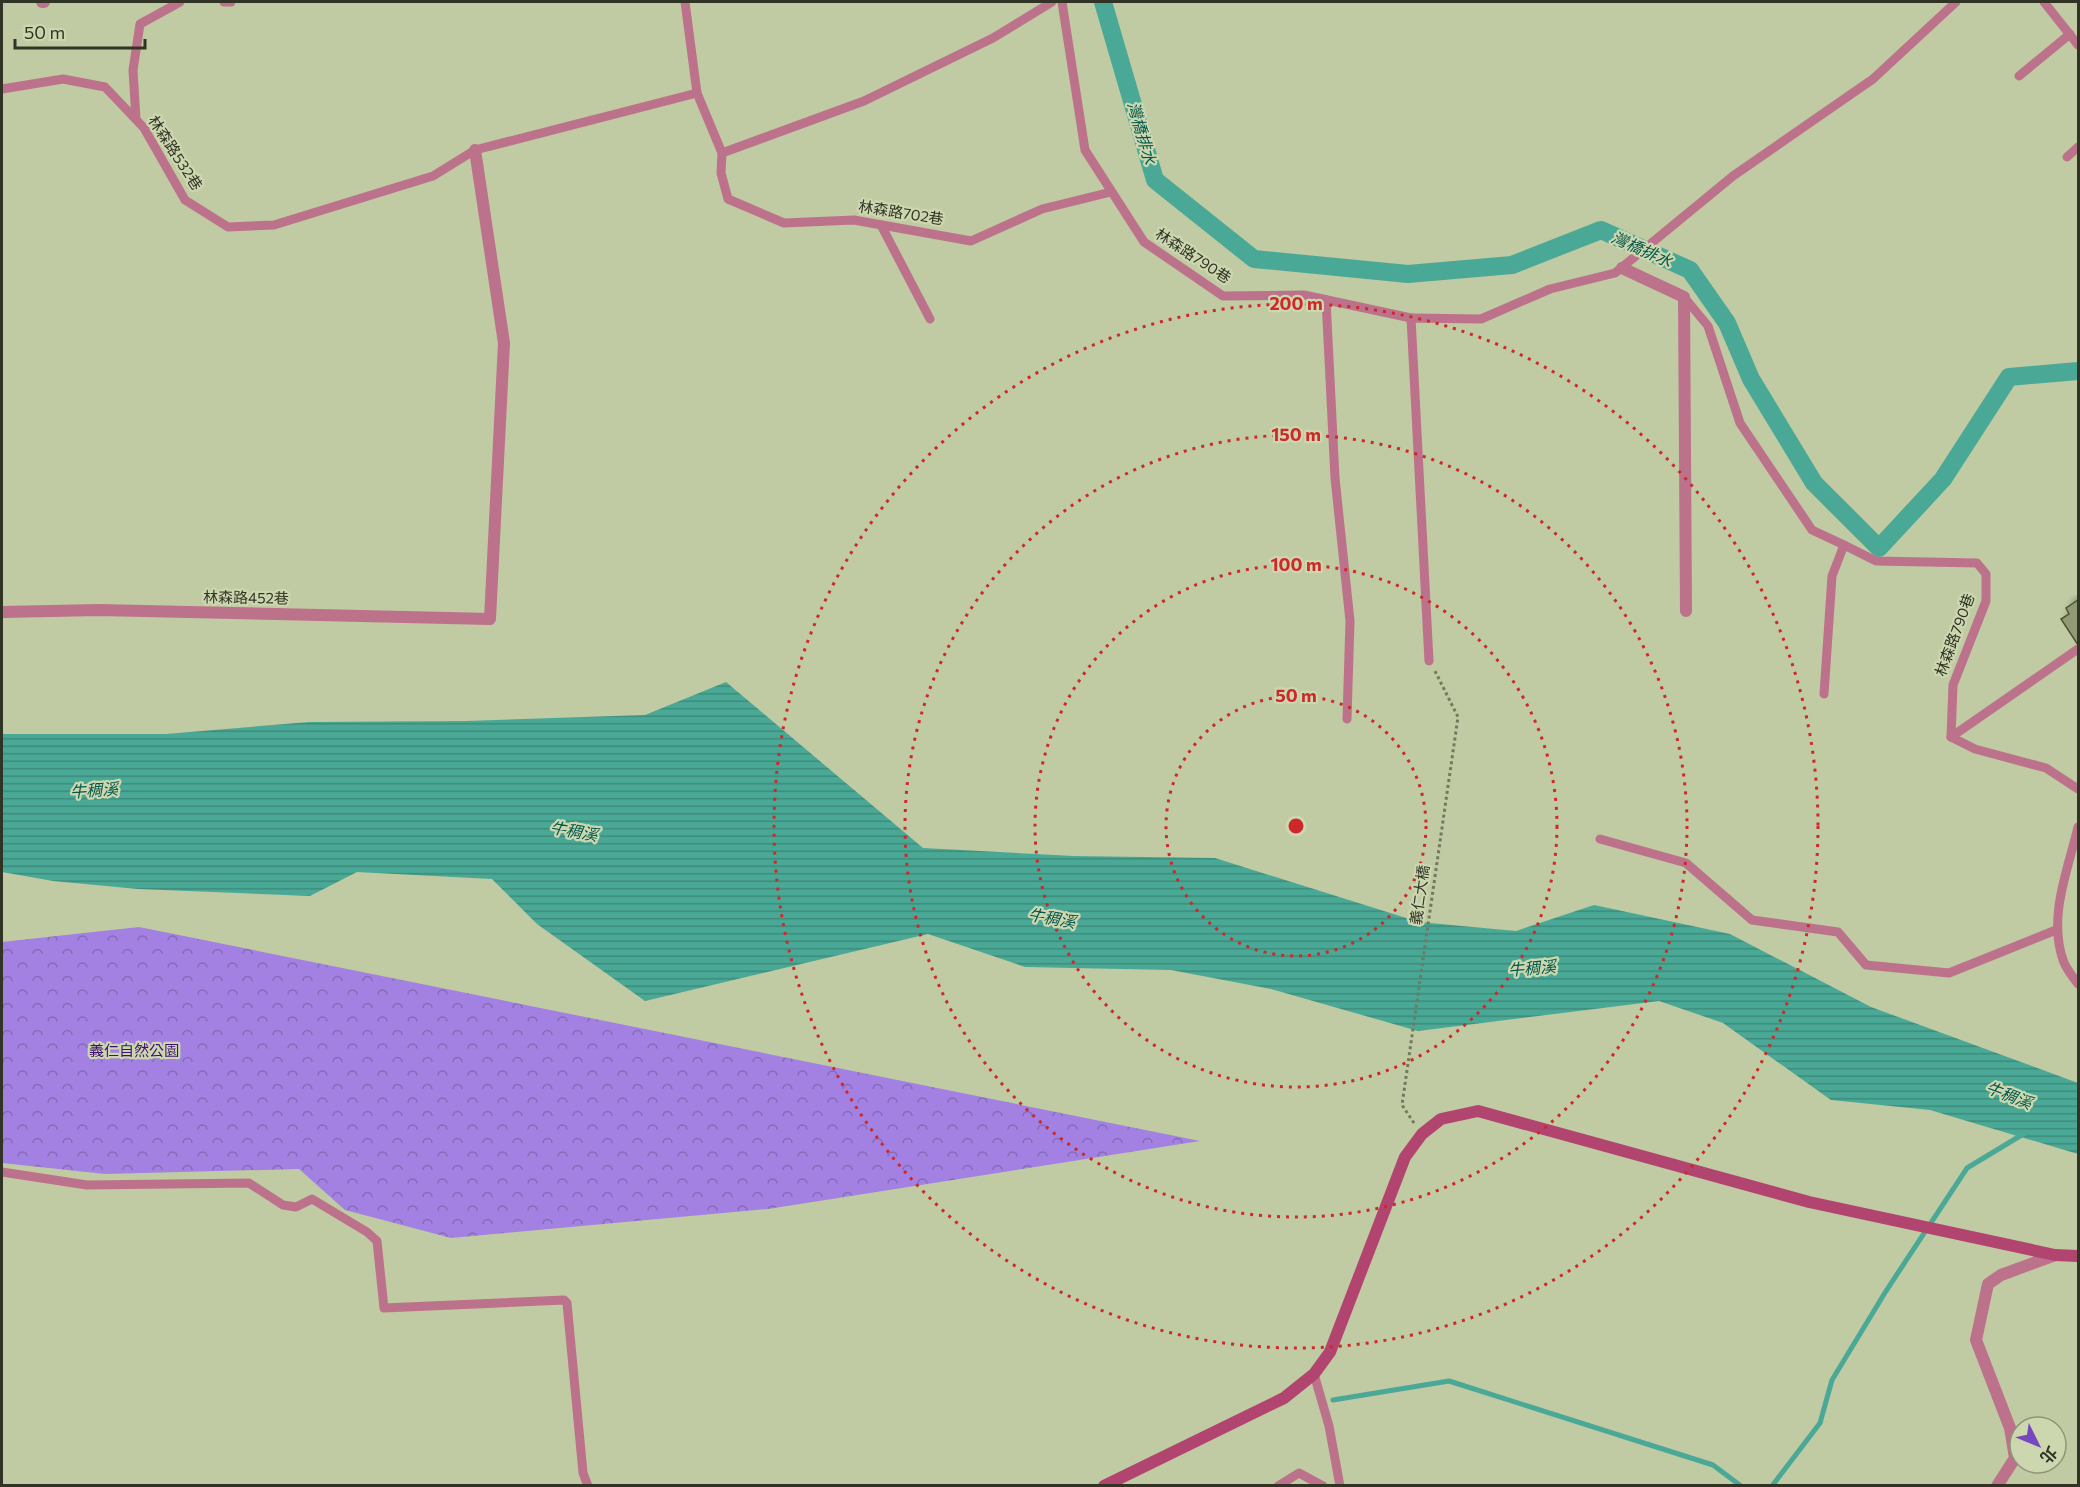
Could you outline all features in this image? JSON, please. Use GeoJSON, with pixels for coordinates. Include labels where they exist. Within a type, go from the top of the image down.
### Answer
{"type":"FeatureCollection","features":[{"type":"Feature","properties":{"kind":"street","name":"林森路452巷"},"geometry":{"type":"LineString","coordinates":[[2,612],[110,610],[490,619],[504,343],[475,150]]}},
{"type":"Feature","properties":{"kind":"street","name":"林森路790巷"},"geometry":{"type":"LineString","coordinates":[[1622,268],[1684,297]]}},
{"type":"Feature","properties":{"kind":"street"},"geometry":{"type":"LineString","coordinates":[[1684,297],[1686,611]]}},
{"type":"Feature","properties":{"kind":"street"},"geometry":{"type":"LineString","coordinates":[[1104,1485],[1284,1398],[1314,1374],[1330,1352],[1405,1157],[1422,1134],[1441,1119],[1478,1112],[1809,1202],[2055,1255],[2079,1256]]}},
{"type":"Feature","properties":{"kind":"street"},"geometry":{"type":"LineString","coordinates":[[1997,1485],[2015,1458],[2010,1428],[1976,1340],[1988,1284],[2001,1275],[2055,1255]]}},
{"type":"Feature","properties":{"kind":"lane"},"geometry":{"type":"LineString","coordinates":[[136,119],[133,70],[141,24],[180,2]]}},
{"type":"Feature","properties":{"kind":"lane"},"geometry":{"type":"LineString","coordinates":[[224,2],[231,2]]}},
{"type":"Feature","properties":{"kind":"lane","name":"林森路702巷"},"geometry":{"type":"LineString","coordinates":[[685,2],[697,93],[722,153],[721,173],[728,199],[784,222],[854,220],[971,241],[1042,209],[1112,192]]}},
{"type":"Feature","properties":{"kind":"lane"},"geometry":{"type":"LineString","coordinates":[[722,153],[864,101],[993,38],[1052,2]]}},
{"type":"Feature","properties":{"kind":"lane","name":"林森路790巷"},"geometry":{"type":"LineString","coordinates":[[1062,2],[1085,150],[1144,242],[1223,296],[1304,295],[1411,318],[1481,319],[1550,289],[1615,273],[1622,268]]}},
{"type":"Feature","properties":{"kind":"lane"},"geometry":{"type":"LineString","coordinates":[[1622,268],[1733,176],[1873,79],[1956,2]]}},
{"type":"Feature","properties":{"kind":"lane"},"geometry":{"type":"LineString","coordinates":[[2044,2],[2079,45]]}},
{"type":"Feature","properties":{"kind":"lane"},"geometry":{"type":"LineString","coordinates":[[2019,76],[2070,34]]}},
{"type":"Feature","properties":{"kind":"lane","name":"林森路532巷"},"geometry":{"type":"LineString","coordinates":[[2,89],[63,79],[105,87],[144,128],[185,200],[228,227],[274,225],[433,176],[475,150]]}},
{"type":"Feature","properties":{"kind":"lane"},"geometry":{"type":"LineString","coordinates":[[475,150],[697,93]]}},
{"type":"Feature","properties":{"kind":"lane"},"geometry":{"type":"LineString","coordinates":[[2067,157],[2079,147]]}},
{"type":"Feature","properties":{"kind":"lane"},"geometry":{"type":"LineString","coordinates":[[881,225],[930,319]]}},
{"type":"Feature","properties":{"kind":"lane","name":"林森路790巷"},"geometry":{"type":"LineString","coordinates":[[1684,297],[1708,326],[1740,423],[1812,530],[1876,561],[1977,563],[1986,574],[1986,601],[1953,685],[1951,738]]}},
{"type":"Feature","properties":{"kind":"lane"},"geometry":{"type":"LineString","coordinates":[[1326,300],[1335,478],[1350,621],[1347,720]]}},
{"type":"Feature","properties":{"kind":"lane"},"geometry":{"type":"LineString","coordinates":[[1411,318],[1429,661]]}},
{"type":"Feature","properties":{"kind":"lane"},"geometry":{"type":"LineString","coordinates":[[1824,694],[1832,576],[1844,544]]}},
{"type":"Feature","properties":{"kind":"lane"},"geometry":{"type":"LineString","coordinates":[[1951,738],[2079,649]]}},
{"type":"Feature","properties":{"kind":"lane"},"geometry":{"type":"LineString","coordinates":[[1951,738],[1975,749],[2046,768],[2079,789]]}},
{"type":"Feature","properties":{"kind":"lane"},"geometry":{"type":"LineString","coordinates":[[2079,827],[2059,905],[2056,930],[2063,962],[2079,984]]}},
{"type":"Feature","properties":{"kind":"lane"},"geometry":{"type":"LineString","coordinates":[[1600,839],[1686,863],[1752,920],[1838,932],[1866,965],[1949,973],[2056,930]]}},
{"type":"Feature","properties":{"kind":"lane"},"geometry":{"type":"LineString","coordinates":[[2,1172],[87,1185],[249,1183],[283,1205],[296,1207],[312,1199],[377,1240],[384,1308],[564,1300],[567,1303],[583,1473],[588,1485]]}},
{"type":"Feature","properties":{"kind":"lane"},"geometry":{"type":"LineString","coordinates":[[1314,1374],[1329,1426],[1340,1485]]}},
{"type":"Feature","properties":{"kind":"lane"},"geometry":{"type":"LineString","coordinates":[[1278,1485],[1299,1473],[1323,1485]]}},
{"type":"Feature","properties":{"kind":"path","name":"義仁大橋"},"geometry":{"type":"LineString","coordinates":[[1422,1134],[1402,1105],[1458,717],[1429,661]]}},
{"type":"Feature","properties":{"kind":"green space","name":"義仁自然公園"},"geometry":{"type":"Polygon","coordinates":[[[139,927],[1200,1141],[768,1209],[451,1238],[345,1210],[299,1169],[105,1174],[2,1163],[2,942],[139,927]]]}},
{"type":"Feature","properties":{"kind":"water","name":"牛稠溪"},"geometry":{"type":"Polygon","coordinates":[[[726,682],[923,848],[1074,856],[1215,858],[1419,922],[1516,931],[1594,905],[1730,934],[1871,1007],[2078,1083],[2078,1154],[1930,1110],[1831,1100],[1723,1023],[1659,1001],[1418,1031],[1271,989],[1171,970],[1025,967],[928,934],[645,1001],[537,924],[492,879],[357,872],[310,896],[138,889],[53,881],[2,872],[2,734],[166,734],[309,722],[466,721],[645,715],[726,682]]]}},
{"type":"Feature","properties":{"kind":"building"},"geometry":{"type":"Polygon","coordinates":[[[2078,600],[2078,645],[2061,619],[2069,614],[2066,608],[2078,600]]]}},
{"type":"Feature","properties":{"kind":"waterway","name":"灣橋排水"},"geometry":{"type":"LineString","coordinates":[[1103,2],[1155,180],[1254,259],[1408,274],[1512,265],[1601,230],[1690,270],[1727,323],[1751,379],[1814,483],[1879,548],[1943,479],[2009,377],[2078,371]]}},
{"type":"Feature","properties":{"kind":"waterway"},"geometry":{"type":"LineString","coordinates":[[1772,1486],[1820,1423],[1832,1380],[1886,1291],[1967,1168],[2025,1133]]}},
{"type":"Feature","properties":{"kind":"waterway"},"geometry":{"type":"LineString","coordinates":[[1333,1400],[1449,1381],[1713,1465],[1741,1486]]}}]}
